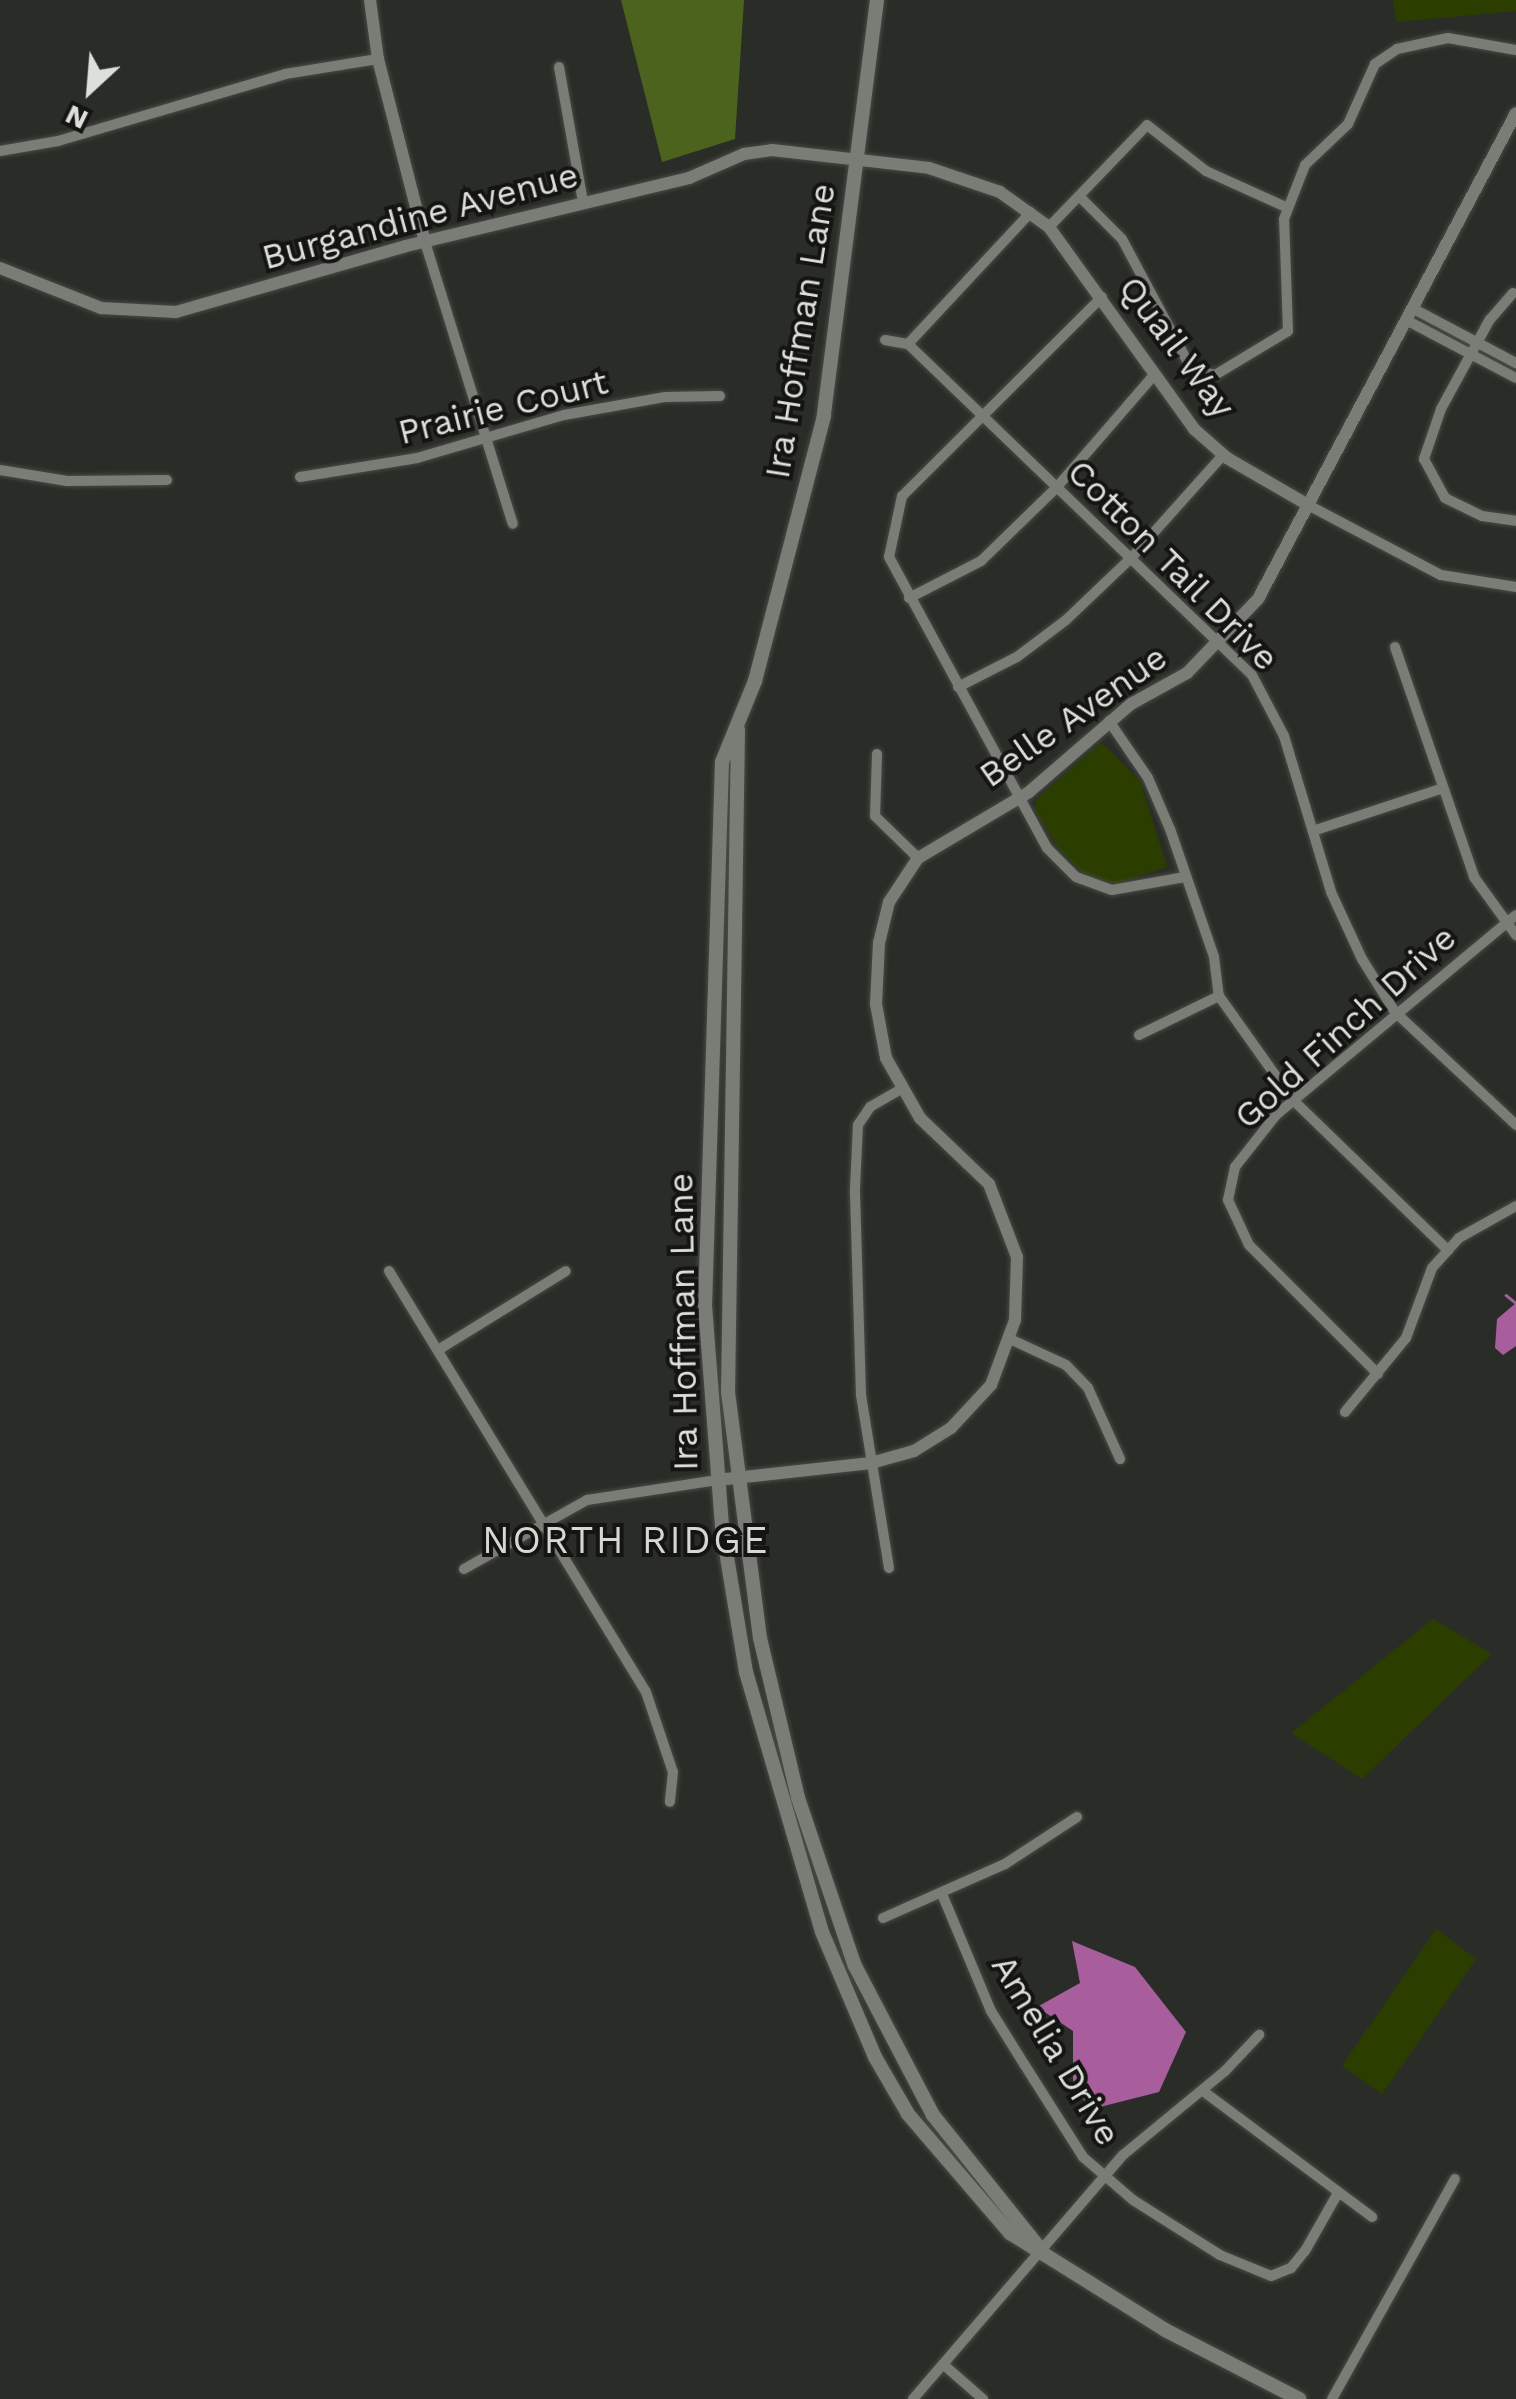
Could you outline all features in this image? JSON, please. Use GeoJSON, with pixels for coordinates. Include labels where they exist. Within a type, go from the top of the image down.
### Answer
{"type":"FeatureCollection","features":[{"type":"Feature","properties":{"kind":"main road","name":"Ira Hoffman Lane"},"geometry":{"type":"LineString","coordinates":[[877,0],[829,386],[794,533],[738,724],[722,762],[705,1305],[717,1480],[746,1672],[775,1786],[822,1932],[875,2057],[908,2114],[976,2201],[1010,2234],[1165,2330],[1298,2399]]}},
{"type":"Feature","properties":{"kind":"main road","name":"Ira Hoffman Lane"},"geometry":{"type":"LineString","coordinates":[[738,724],[726,1232],[728,1392],[760,1638],[798,1798],[841,1930],[900,2061],[933,2116],[1043,2252]]}},
{"type":"Feature","properties":{"kind":"street"},"geometry":{"type":"LineString","coordinates":[[370,0],[378,59],[425,242],[513,524]]}},
{"type":"Feature","properties":{"kind":"street"},"geometry":{"type":"LineString","coordinates":[[1080,197],[1122,239],[1190,366],[1203,377],[1288,331],[1281,250],[1288,208],[1305,165],[1348,124],[1365,78],[1384,56],[1448,38],[1516,50]]}},
{"type":"Feature","properties":{"kind":"street"},"geometry":{"type":"LineString","coordinates":[[0,150],[58,142],[285,74],[378,59]]}},
{"type":"Feature","properties":{"kind":"street"},"geometry":{"type":"LineString","coordinates":[[559,66],[583,202]]}},
{"type":"Feature","properties":{"kind":"street","name":"Belle Avenue"},"geometry":{"type":"LineString","coordinates":[[464,1570],[596,1498],[871,1463],[914,1451],[951,1428],[990,1385],[1010,1339],[1018,1275],[1002,1211],[982,1174],[920,1118],[900,1090],[880,1038],[879,942],[890,902],[918,858],[1018,797],[1109,721],[1186,673],[1220,643],[1266,586],[1515,116]]}},
{"type":"Feature","properties":{"kind":"street"},"geometry":{"type":"LineString","coordinates":[[1049,227],[1147,125],[1206,171],[1288,208]]}},
{"type":"Feature","properties":{"kind":"street","name":"Burgandine Avenue"},"geometry":{"type":"LineString","coordinates":[[0,268],[102,308],[176,312],[425,242],[689,178],[744,154],[858,157]]}},
{"type":"Feature","properties":{"kind":"street","name":"Quail Way"},"geometry":{"type":"LineString","coordinates":[[858,157],[955,174],[1031,212],[1049,227],[1194,429],[1223,454],[1441,576],[1516,587]]}},
{"type":"Feature","properties":{"kind":"street"},"geometry":{"type":"LineString","coordinates":[[885,340],[908,344],[1031,212]]}},
{"type":"Feature","properties":{"kind":"street"},"geometry":{"type":"LineString","coordinates":[[1513,293],[1477,342],[1426,441],[1427,472],[1445,498],[1482,516],[1516,521]]}},
{"type":"Feature","properties":{"kind":"street"},"geometry":{"type":"LineString","coordinates":[[1102,298],[980,414],[902,496],[891,522],[888,557],[1047,848],[1076,877],[1112,890],[1185,876]]}},
{"type":"Feature","properties":{"kind":"street"},"geometry":{"type":"LineString","coordinates":[[1409,314],[1516,363]]}},
{"type":"Feature","properties":{"kind":"street"},"geometry":{"type":"LineString","coordinates":[[1409,314],[1516,378]]}},
{"type":"Feature","properties":{"kind":"street","name":"Cotton Tail Drive"},"geometry":{"type":"LineString","coordinates":[[908,344],[1220,643],[1268,700],[1362,959],[1396,1012],[1516,1125]]}},
{"type":"Feature","properties":{"kind":"street"},"geometry":{"type":"LineString","coordinates":[[909,598],[981,561],[1057,487],[1154,375]]}},
{"type":"Feature","properties":{"kind":"street","name":"Prairie Court"},"geometry":{"type":"LineString","coordinates":[[300,477],[360,471],[664,397],[720,396]]}},
{"type":"Feature","properties":{"kind":"street"},"geometry":{"type":"LineString","coordinates":[[958,688],[1017,656],[1132,558],[1223,454]]}},
{"type":"Feature","properties":{"kind":"street"},"geometry":{"type":"LineString","coordinates":[[0,470],[67,481],[168,480]]}},
{"type":"Feature","properties":{"kind":"street"},"geometry":{"type":"LineString","coordinates":[[1395,647],[1474,878],[1504,924],[1516,935]]}},
{"type":"Feature","properties":{"kind":"street"},"geometry":{"type":"LineString","coordinates":[[1109,721],[1148,778],[1214,957],[1219,996],[1293,1100],[1448,1250]]}},
{"type":"Feature","properties":{"kind":"street"},"geometry":{"type":"LineString","coordinates":[[877,754],[875,816],[918,858]]}},
{"type":"Feature","properties":{"kind":"street"},"geometry":{"type":"LineString","coordinates":[[1313,831],[1443,788]]}},
{"type":"Feature","properties":{"kind":"street","name":"Gold Finch Drive"},"geometry":{"type":"LineString","coordinates":[[1378,1374],[1249,1245],[1232,1218],[1228,1200],[1235,1166],[1293,1100],[1516,914]]}},
{"type":"Feature","properties":{"kind":"street"},"geometry":{"type":"LineString","coordinates":[[1138,1035],[1219,996]]}},
{"type":"Feature","properties":{"kind":"street"},"geometry":{"type":"LineString","coordinates":[[889,1568],[861,1395],[856,1150],[858,1126],[870,1106],[900,1090]]}},
{"type":"Feature","properties":{"kind":"street"},"geometry":{"type":"LineString","coordinates":[[1345,1412],[1406,1338],[1432,1268],[1474,1227],[1516,1206]]}},
{"type":"Feature","properties":{"kind":"street"},"geometry":{"type":"LineString","coordinates":[[389,1271],[650,1701],[673,1772],[670,1802]]}},
{"type":"Feature","properties":{"kind":"street"},"geometry":{"type":"LineString","coordinates":[[438,1350],[566,1271]]}},
{"type":"Feature","properties":{"kind":"street"},"geometry":{"type":"LineString","coordinates":[[1010,1339],[1066,1365],[1088,1388],[1120,1459]]}},
{"type":"Feature","properties":{"kind":"street"},"geometry":{"type":"LineString","coordinates":[[883,1918],[1004,1864],[1077,1816]]}},
{"type":"Feature","properties":{"kind":"street","name":"Amelia Drive"},"geometry":{"type":"LineString","coordinates":[[942,1894],[991,2011],[1084,2157],[1104,2178],[1177,2232],[1271,2276],[1291,2268],[1338,2193]]}},
{"type":"Feature","properties":{"kind":"street"},"geometry":{"type":"LineString","coordinates":[[913,2399],[1155,2124],[1203,2091],[1259,2035]]}},
{"type":"Feature","properties":{"kind":"street"},"geometry":{"type":"LineString","coordinates":[[1203,2091],[1372,2217]]}},
{"type":"Feature","properties":{"kind":"street"},"geometry":{"type":"LineString","coordinates":[[1332,2399],[1455,2180]]}},
{"type":"Feature","properties":{"kind":"street"},"geometry":{"type":"LineString","coordinates":[[944,2365],[983,2399]]}},
{"type":"Feature","properties":{"kind":"green space"},"geometry":{"type":"Polygon","coordinates":[[[621,0],[744,0],[735,139],[662,162],[621,0]]]}},
{"type":"Feature","properties":{"kind":"green space"},"geometry":{"type":"Polygon","coordinates":[[[1393,0],[1516,0],[1516,11],[1396,22],[1393,0]]]}},
{"type":"Feature","properties":{"kind":"green space"},"geometry":{"type":"Polygon","coordinates":[[[1101,742],[1140,781],[1167,867],[1116,884],[1087,877],[1059,849],[1035,811],[1036,799],[1101,742]]]}},
{"type":"Feature","properties":{"kind":"green space"},"geometry":{"type":"Polygon","coordinates":[[[1433,1619],[1492,1654],[1362,1779],[1291,1733],[1433,1619]]]}},
{"type":"Feature","properties":{"kind":"green space"},"geometry":{"type":"Polygon","coordinates":[[[1436,1929],[1476,1959],[1382,2094],[1342,2066],[1436,1929]]]}},
{"type":"Feature","properties":{"kind":"shaded area"},"geometry":{"type":"Polygon","coordinates":[[[1516,1303],[1516,1346],[1503,1355],[1495,1348],[1497,1319],[1516,1303]]]}},
{"type":"Feature","properties":{"kind":"shaded area"},"geometry":{"type":"Polygon","coordinates":[[[1072,1941],[1135,1967],[1186,2032],[1159,2092],[1092,2109],[1073,2088],[1073,2031],[1037,2007],[1080,1983],[1072,1941]]]}},
{"type":"Feature","properties":{"kind":"waterway"},"geometry":{"type":"LineString","coordinates":[[1506,1295],[1516,1303]]}},
{"type":"Feature","properties":{"kind":"district","name":"NORTH RIDGE"},"geometry":{"type":"Point","coordinates":[626,1541]}}]}
